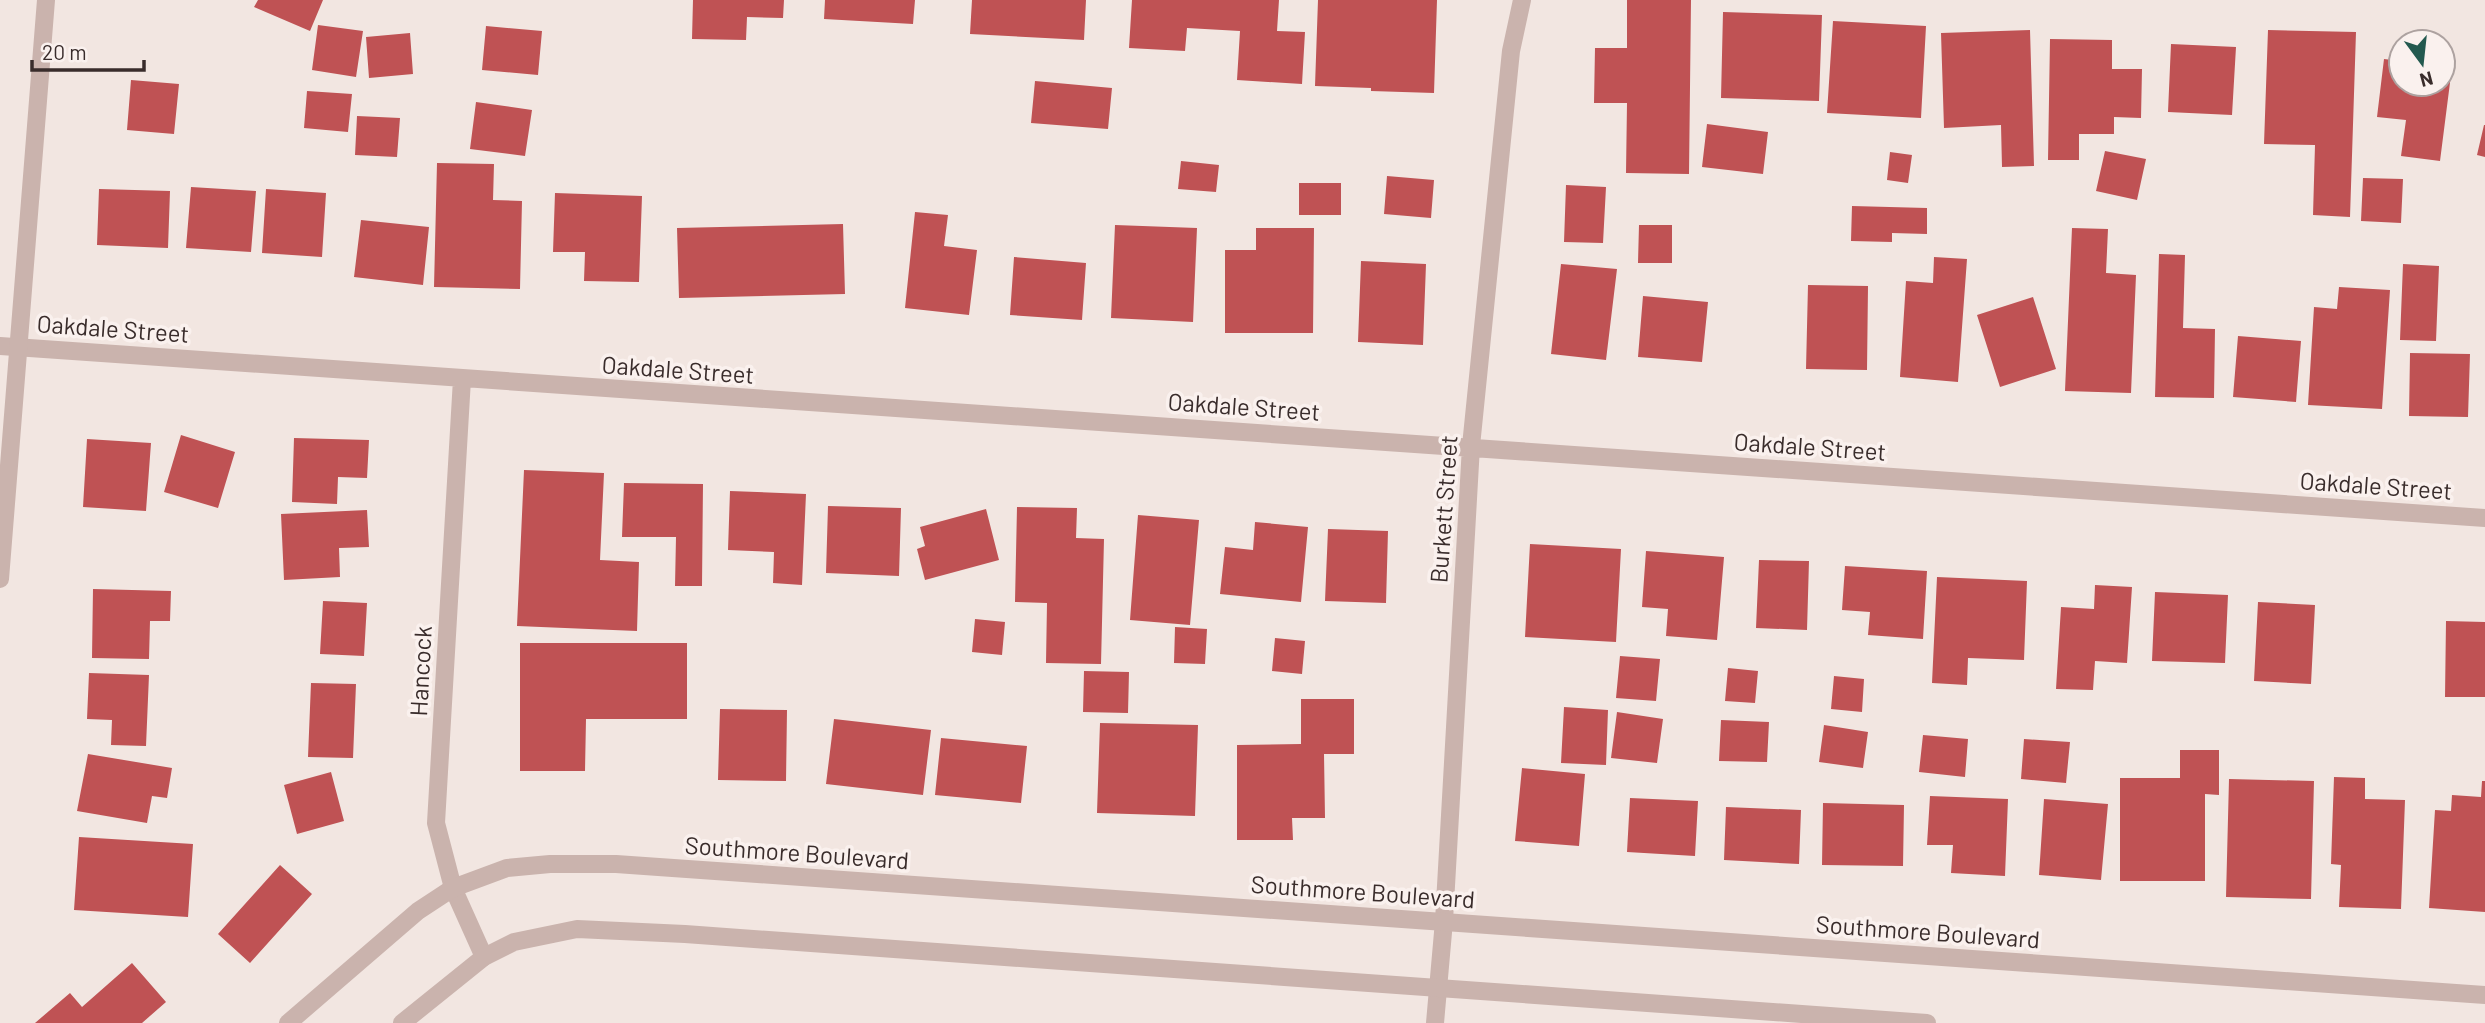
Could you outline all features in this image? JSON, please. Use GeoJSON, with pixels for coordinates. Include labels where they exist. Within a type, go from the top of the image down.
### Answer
{"type":"FeatureCollection","features":[{"type":"Feature","properties":{"kind":"street"},"geometry":{"type":"LineString","coordinates":[[0,579],[9,346],[46,0]]}},
{"type":"Feature","properties":{"kind":"street","name":"Burkett Street"},"geometry":{"type":"LineString","coordinates":[[1435,1023],[1444,921],[1471,446],[1511,51],[1522,0]]}},
{"type":"Feature","properties":{"kind":"street","name":"Oakdale Street"},"geometry":{"type":"LineString","coordinates":[[9,346],[2485,518]]}},
{"type":"Feature","properties":{"kind":"street","name":"Hancock"},"geometry":{"type":"LineString","coordinates":[[462,379],[436,823],[453,888],[484,957]]}},
{"type":"Feature","properties":{"kind":"street","name":"Southmore Boulevard"},"geometry":{"type":"LineString","coordinates":[[288,1023],[418,911],[453,888],[507,868],[550,864],[616,864],[2485,995]]}},
{"type":"Feature","properties":{"kind":"street"},"geometry":{"type":"LineString","coordinates":[[402,1023],[484,957],[514,942],[577,929],[699,935],[1927,1023]]}},
{"type":"Feature","properties":{"kind":"building"},"geometry":{"type":"Polygon","coordinates":[[[258,0],[323,0],[310,31],[254,7],[258,0]]]}},
{"type":"Feature","properties":{"kind":"building"},"geometry":{"type":"Polygon","coordinates":[[[693,0],[784,0],[783,18],[747,17],[746,40],[692,39],[693,0]]]}},
{"type":"Feature","properties":{"kind":"building"},"geometry":{"type":"Polygon","coordinates":[[[825,0],[915,0],[913,24],[824,19],[825,0]]]}},
{"type":"Feature","properties":{"kind":"building"},"geometry":{"type":"Polygon","coordinates":[[[972,0],[1086,0],[1084,40],[970,34],[972,0]]]}},
{"type":"Feature","properties":{"kind":"building"},"geometry":{"type":"Polygon","coordinates":[[[1132,0],[1279,0],[1277,31],[1305,32],[1302,84],[1237,80],[1240,31],[1187,28],[1185,51],[1129,48],[1132,0]]]}},
{"type":"Feature","properties":{"kind":"building"},"geometry":{"type":"Polygon","coordinates":[[[1318,0],[1437,0],[1434,93],[1315,86],[1318,0]]]}},
{"type":"Feature","properties":{"kind":"building"},"geometry":{"type":"Polygon","coordinates":[[[1627,0],[1691,0],[1689,174],[1626,173],[1627,103],[1594,103],[1595,48],[1627,48],[1627,0]]]}},
{"type":"Feature","properties":{"kind":"building"},"geometry":{"type":"Polygon","coordinates":[[[1723,12],[1822,15],[1819,101],[1721,98],[1723,12]]]}},
{"type":"Feature","properties":{"kind":"building"},"geometry":{"type":"Polygon","coordinates":[[[1833,21],[1926,26],[1921,118],[1827,113],[1833,21]]]}},
{"type":"Feature","properties":{"kind":"building"},"geometry":{"type":"Polygon","coordinates":[[[318,25],[363,31],[356,77],[312,70],[318,25]]]}},
{"type":"Feature","properties":{"kind":"building"},"geometry":{"type":"Polygon","coordinates":[[[486,26],[542,31],[538,75],[482,70],[486,26]]]}},
{"type":"Feature","properties":{"kind":"building"},"geometry":{"type":"Polygon","coordinates":[[[2030,30],[2034,166],[2002,167],[2001,125],[1944,128],[1941,33],[2030,30]]]}},
{"type":"Feature","properties":{"kind":"building"},"geometry":{"type":"Polygon","coordinates":[[[2268,30],[2356,32],[2350,217],[2313,215],[2315,145],[2264,144],[2268,30]]]}},
{"type":"Feature","properties":{"kind":"building"},"geometry":{"type":"Polygon","coordinates":[[[410,33],[413,74],[369,78],[366,37],[410,33]]]}},
{"type":"Feature","properties":{"kind":"building"},"geometry":{"type":"Polygon","coordinates":[[[2050,39],[2112,40],[2112,69],[2142,69],[2141,118],[2114,117],[2114,134],[2079,134],[2079,160],[2048,160],[2050,39]]]}},
{"type":"Feature","properties":{"kind":"building"},"geometry":{"type":"Polygon","coordinates":[[[2171,44],[2236,47],[2232,115],[2168,112],[2171,44]]]}},
{"type":"Feature","properties":{"kind":"building"},"geometry":{"type":"Polygon","coordinates":[[[2384,59],[2387,59],[2387,98],[2448,98],[2440,161],[2401,156],[2406,120],[2377,117],[2384,59]]]}},
{"type":"Feature","properties":{"kind":"building"},"geometry":{"type":"Polygon","coordinates":[[[131,80],[179,84],[174,134],[127,130],[131,80]]]}},
{"type":"Feature","properties":{"kind":"building"},"geometry":{"type":"Polygon","coordinates":[[[1035,81],[1112,88],[1108,129],[1031,123],[1035,81]]]}},
{"type":"Feature","properties":{"kind":"building"},"geometry":{"type":"Polygon","coordinates":[[[307,91],[352,94],[348,132],[304,128],[307,91]]]}},
{"type":"Feature","properties":{"kind":"building"},"geometry":{"type":"Polygon","coordinates":[[[476,102],[532,110],[525,156],[470,149],[476,102]]]}},
{"type":"Feature","properties":{"kind":"building"},"geometry":{"type":"Polygon","coordinates":[[[357,116],[400,118],[397,157],[355,155],[357,116]]]}},
{"type":"Feature","properties":{"kind":"building"},"geometry":{"type":"Polygon","coordinates":[[[1707,124],[1768,132],[1763,174],[1702,167],[1707,124]]]}},
{"type":"Feature","properties":{"kind":"building"},"geometry":{"type":"Polygon","coordinates":[[[2485,125],[2485,157],[2477,155],[2485,125]]]}},
{"type":"Feature","properties":{"kind":"building"},"geometry":{"type":"Polygon","coordinates":[[[2105,151],[2146,159],[2137,200],[2096,191],[2105,151]]]}},
{"type":"Feature","properties":{"kind":"building"},"geometry":{"type":"Polygon","coordinates":[[[1890,152],[1912,155],[1908,183],[1887,180],[1890,152]]]}},
{"type":"Feature","properties":{"kind":"building"},"geometry":{"type":"Polygon","coordinates":[[[1181,161],[1219,165],[1216,192],[1178,189],[1181,161]]]}},
{"type":"Feature","properties":{"kind":"building"},"geometry":{"type":"Polygon","coordinates":[[[437,163],[494,164],[493,200],[522,201],[520,289],[434,287],[437,163]]]}},
{"type":"Feature","properties":{"kind":"building"},"geometry":{"type":"Polygon","coordinates":[[[1387,176],[1434,180],[1431,218],[1384,214],[1387,176]]]}},
{"type":"Feature","properties":{"kind":"building"},"geometry":{"type":"Polygon","coordinates":[[[2363,178],[2403,179],[2401,223],[2361,221],[2363,178]]]}},
{"type":"Feature","properties":{"kind":"building"},"geometry":{"type":"Polygon","coordinates":[[[1299,183],[1341,183],[1341,215],[1299,215],[1299,183]]]}},
{"type":"Feature","properties":{"kind":"building"},"geometry":{"type":"Polygon","coordinates":[[[1566,185],[1606,187],[1603,243],[1564,242],[1566,185]]]}},
{"type":"Feature","properties":{"kind":"building"},"geometry":{"type":"Polygon","coordinates":[[[191,187],[256,191],[251,252],[186,248],[191,187]]]}},
{"type":"Feature","properties":{"kind":"building"},"geometry":{"type":"Polygon","coordinates":[[[99,189],[170,191],[168,248],[97,245],[99,189]]]}},
{"type":"Feature","properties":{"kind":"building"},"geometry":{"type":"Polygon","coordinates":[[[266,189],[326,193],[322,257],[262,253],[266,189]]]}},
{"type":"Feature","properties":{"kind":"building"},"geometry":{"type":"Polygon","coordinates":[[[555,193],[642,196],[639,282],[584,281],[585,252],[553,252],[555,193]]]}},
{"type":"Feature","properties":{"kind":"building"},"geometry":{"type":"Polygon","coordinates":[[[1852,206],[1927,208],[1927,234],[1892,233],[1892,242],[1851,241],[1852,206]]]}},
{"type":"Feature","properties":{"kind":"building"},"geometry":{"type":"Polygon","coordinates":[[[915,212],[948,215],[944,246],[977,250],[969,315],[905,308],[915,212]]]}},
{"type":"Feature","properties":{"kind":"building"},"geometry":{"type":"Polygon","coordinates":[[[361,220],[429,227],[423,285],[354,277],[361,220]]]}},
{"type":"Feature","properties":{"kind":"building"},"geometry":{"type":"Polygon","coordinates":[[[843,224],[845,294],[679,298],[677,228],[843,224]]]}},
{"type":"Feature","properties":{"kind":"building"},"geometry":{"type":"Polygon","coordinates":[[[1115,225],[1197,228],[1193,322],[1111,318],[1115,225]]]}},
{"type":"Feature","properties":{"kind":"building"},"geometry":{"type":"Polygon","coordinates":[[[1639,225],[1672,225],[1672,263],[1638,263],[1639,225]]]}},
{"type":"Feature","properties":{"kind":"building"},"geometry":{"type":"Polygon","coordinates":[[[1256,228],[1314,228],[1313,333],[1225,333],[1225,250],[1256,250],[1256,228]]]}},
{"type":"Feature","properties":{"kind":"building"},"geometry":{"type":"Polygon","coordinates":[[[2072,228],[2108,229],[2106,273],[2136,275],[2131,393],[2065,391],[2072,228]]]}},
{"type":"Feature","properties":{"kind":"building"},"geometry":{"type":"Polygon","coordinates":[[[2159,254],[2185,255],[2183,328],[2215,329],[2214,398],[2155,397],[2159,254]]]}},
{"type":"Feature","properties":{"kind":"building"},"geometry":{"type":"Polygon","coordinates":[[[1014,257],[1086,263],[1082,320],[1010,315],[1014,257]]]}},
{"type":"Feature","properties":{"kind":"building"},"geometry":{"type":"Polygon","coordinates":[[[1934,257],[1967,259],[1958,382],[1900,377],[1906,281],[1933,283],[1934,257]]]}},
{"type":"Feature","properties":{"kind":"building"},"geometry":{"type":"Polygon","coordinates":[[[1361,261],[1426,264],[1423,345],[1358,342],[1361,261]]]}},
{"type":"Feature","properties":{"kind":"building"},"geometry":{"type":"Polygon","coordinates":[[[1561,264],[1617,269],[1606,360],[1551,354],[1561,264]]]}},
{"type":"Feature","properties":{"kind":"building"},"geometry":{"type":"Polygon","coordinates":[[[2403,264],[2439,266],[2436,341],[2400,340],[2403,264]]]}},
{"type":"Feature","properties":{"kind":"building"},"geometry":{"type":"Polygon","coordinates":[[[1808,285],[1868,286],[1867,370],[1806,369],[1808,285]]]}},
{"type":"Feature","properties":{"kind":"building"},"geometry":{"type":"Polygon","coordinates":[[[2339,287],[2390,290],[2382,409],[2308,405],[2314,307],[2337,309],[2339,287]]]}},
{"type":"Feature","properties":{"kind":"building"},"geometry":{"type":"Polygon","coordinates":[[[1643,296],[1708,302],[1702,362],[1638,357],[1643,296]]]}},
{"type":"Feature","properties":{"kind":"building"},"geometry":{"type":"Polygon","coordinates":[[[2033,297],[2056,369],[2000,387],[1977,315],[2033,297]]]}},
{"type":"Feature","properties":{"kind":"building"},"geometry":{"type":"Polygon","coordinates":[[[2238,336],[2301,341],[2296,402],[2233,397],[2238,336]]]}},
{"type":"Feature","properties":{"kind":"building"},"geometry":{"type":"Polygon","coordinates":[[[2410,353],[2470,354],[2468,417],[2409,416],[2410,353]]]}},
{"type":"Feature","properties":{"kind":"building"},"geometry":{"type":"Polygon","coordinates":[[[181,435],[235,452],[218,508],[164,492],[181,435]]]}},
{"type":"Feature","properties":{"kind":"building"},"geometry":{"type":"Polygon","coordinates":[[[294,438],[369,440],[367,478],[338,477],[337,504],[292,502],[294,438]]]}},
{"type":"Feature","properties":{"kind":"building"},"geometry":{"type":"Polygon","coordinates":[[[87,439],[151,443],[146,511],[83,507],[87,439]]]}},
{"type":"Feature","properties":{"kind":"building"},"geometry":{"type":"Polygon","coordinates":[[[524,470],[604,473],[600,560],[639,562],[637,631],[517,626],[524,470]]]}},
{"type":"Feature","properties":{"kind":"building"},"geometry":{"type":"Polygon","coordinates":[[[624,483],[703,484],[702,586],[675,586],[676,537],[622,537],[624,483]]]}},
{"type":"Feature","properties":{"kind":"building"},"geometry":{"type":"Polygon","coordinates":[[[730,491],[806,494],[802,585],[773,583],[774,552],[728,550],[730,491]]]}},
{"type":"Feature","properties":{"kind":"building"},"geometry":{"type":"Polygon","coordinates":[[[828,506],[901,508],[899,576],[826,573],[828,506]]]}},
{"type":"Feature","properties":{"kind":"building"},"geometry":{"type":"Polygon","coordinates":[[[1017,507],[1077,508],[1076,538],[1104,539],[1101,664],[1046,663],[1047,603],[1015,602],[1017,507]]]}},
{"type":"Feature","properties":{"kind":"building"},"geometry":{"type":"Polygon","coordinates":[[[986,509],[999,560],[925,580],[917,549],[925,546],[920,527],[986,509]]]}},
{"type":"Feature","properties":{"kind":"building"},"geometry":{"type":"Polygon","coordinates":[[[367,510],[369,547],[339,548],[340,577],[284,580],[281,514],[367,510]]]}},
{"type":"Feature","properties":{"kind":"building"},"geometry":{"type":"Polygon","coordinates":[[[1138,515],[1199,520],[1190,625],[1130,620],[1138,515]]]}},
{"type":"Feature","properties":{"kind":"building"},"geometry":{"type":"Polygon","coordinates":[[[1255,522],[1308,527],[1301,602],[1220,594],[1225,547],[1253,550],[1255,522]]]}},
{"type":"Feature","properties":{"kind":"building"},"geometry":{"type":"Polygon","coordinates":[[[1328,529],[1388,531],[1386,603],[1325,601],[1328,529]]]}},
{"type":"Feature","properties":{"kind":"building"},"geometry":{"type":"Polygon","coordinates":[[[1530,544],[1621,549],[1616,642],[1525,637],[1530,544]]]}},
{"type":"Feature","properties":{"kind":"building"},"geometry":{"type":"Polygon","coordinates":[[[1646,551],[1724,557],[1717,640],[1666,636],[1668,609],[1642,607],[1646,551]]]}},
{"type":"Feature","properties":{"kind":"building"},"geometry":{"type":"Polygon","coordinates":[[[1759,560],[1809,561],[1807,630],[1756,628],[1759,560]]]}},
{"type":"Feature","properties":{"kind":"building"},"geometry":{"type":"Polygon","coordinates":[[[1845,566],[1927,571],[1923,639],[1868,635],[1870,612],[1842,610],[1845,566]]]}},
{"type":"Feature","properties":{"kind":"building"},"geometry":{"type":"Polygon","coordinates":[[[1937,577],[2027,581],[2024,660],[1968,658],[1967,685],[1932,683],[1937,577]]]}},
{"type":"Feature","properties":{"kind":"building"},"geometry":{"type":"Polygon","coordinates":[[[2095,585],[2132,587],[2127,663],[2095,661],[2093,690],[2056,689],[2061,607],[2094,609],[2095,585]]]}},
{"type":"Feature","properties":{"kind":"building"},"geometry":{"type":"Polygon","coordinates":[[[93,589],[171,591],[170,621],[150,621],[149,659],[92,658],[93,589]]]}},
{"type":"Feature","properties":{"kind":"building"},"geometry":{"type":"Polygon","coordinates":[[[2155,592],[2228,595],[2225,663],[2152,661],[2155,592]]]}},
{"type":"Feature","properties":{"kind":"building"},"geometry":{"type":"Polygon","coordinates":[[[323,601],[367,603],[364,656],[320,654],[323,601]]]}},
{"type":"Feature","properties":{"kind":"building"},"geometry":{"type":"Polygon","coordinates":[[[2258,602],[2315,605],[2311,684],[2254,681],[2258,602]]]}},
{"type":"Feature","properties":{"kind":"building"},"geometry":{"type":"Polygon","coordinates":[[[975,619],[1005,622],[1002,655],[972,652],[975,619]]]}},
{"type":"Feature","properties":{"kind":"building"},"geometry":{"type":"Polygon","coordinates":[[[2446,621],[2485,622],[2485,697],[2445,697],[2446,621]]]}},
{"type":"Feature","properties":{"kind":"building"},"geometry":{"type":"Polygon","coordinates":[[[1175,627],[1207,629],[1205,664],[1174,663],[1175,627]]]}},
{"type":"Feature","properties":{"kind":"building"},"geometry":{"type":"Polygon","coordinates":[[[1275,638],[1305,641],[1302,674],[1272,671],[1275,638]]]}},
{"type":"Feature","properties":{"kind":"building"},"geometry":{"type":"Polygon","coordinates":[[[520,643],[687,643],[687,719],[586,719],[585,771],[520,771],[520,643]]]}},
{"type":"Feature","properties":{"kind":"building"},"geometry":{"type":"Polygon","coordinates":[[[1620,656],[1660,659],[1656,701],[1616,698],[1620,656]]]}},
{"type":"Feature","properties":{"kind":"building"},"geometry":{"type":"Polygon","coordinates":[[[1728,668],[1758,671],[1755,703],[1725,701],[1728,668]]]}},
{"type":"Feature","properties":{"kind":"building"},"geometry":{"type":"Polygon","coordinates":[[[1084,671],[1129,672],[1128,713],[1083,712],[1084,671]]]}},
{"type":"Feature","properties":{"kind":"building"},"geometry":{"type":"Polygon","coordinates":[[[89,673],[149,675],[146,746],[111,745],[112,720],[87,719],[89,673]]]}},
{"type":"Feature","properties":{"kind":"building"},"geometry":{"type":"Polygon","coordinates":[[[1834,676],[1864,679],[1862,712],[1831,709],[1834,676]]]}},
{"type":"Feature","properties":{"kind":"building"},"geometry":{"type":"Polygon","coordinates":[[[311,683],[356,684],[353,758],[308,757],[311,683]]]}},
{"type":"Feature","properties":{"kind":"building"},"geometry":{"type":"Polygon","coordinates":[[[1301,699],[1354,699],[1354,754],[1324,754],[1325,818],[1292,818],[1293,840],[1237,840],[1237,745],[1301,744],[1301,699]]]}},
{"type":"Feature","properties":{"kind":"building"},"geometry":{"type":"Polygon","coordinates":[[[1564,707],[1608,710],[1606,765],[1561,763],[1564,707]]]}},
{"type":"Feature","properties":{"kind":"building"},"geometry":{"type":"Polygon","coordinates":[[[720,709],[787,710],[786,781],[718,780],[720,709]]]}},
{"type":"Feature","properties":{"kind":"building"},"geometry":{"type":"Polygon","coordinates":[[[1617,712],[1663,719],[1657,763],[1611,758],[1617,712]]]}},
{"type":"Feature","properties":{"kind":"building"},"geometry":{"type":"Polygon","coordinates":[[[834,719],[931,730],[923,795],[826,784],[834,719]]]}},
{"type":"Feature","properties":{"kind":"building"},"geometry":{"type":"Polygon","coordinates":[[[1721,720],[1769,722],[1767,762],[1719,761],[1721,720]]]}},
{"type":"Feature","properties":{"kind":"building"},"geometry":{"type":"Polygon","coordinates":[[[1100,723],[1198,725],[1195,816],[1097,813],[1100,723]]]}},
{"type":"Feature","properties":{"kind":"building"},"geometry":{"type":"Polygon","coordinates":[[[1824,725],[1868,732],[1863,768],[1819,762],[1824,725]]]}},
{"type":"Feature","properties":{"kind":"building"},"geometry":{"type":"Polygon","coordinates":[[[1923,735],[1968,739],[1965,777],[1919,772],[1923,735]]]}},
{"type":"Feature","properties":{"kind":"building"},"geometry":{"type":"Polygon","coordinates":[[[941,738],[1027,746],[1021,803],[935,795],[941,738]]]}},
{"type":"Feature","properties":{"kind":"building"},"geometry":{"type":"Polygon","coordinates":[[[2024,739],[2070,742],[2066,783],[2021,779],[2024,739]]]}},
{"type":"Feature","properties":{"kind":"building"},"geometry":{"type":"Polygon","coordinates":[[[2180,750],[2219,750],[2219,795],[2205,794],[2205,881],[2120,881],[2120,778],[2180,778],[2180,750]]]}},
{"type":"Feature","properties":{"kind":"building"},"geometry":{"type":"Polygon","coordinates":[[[88,754],[172,768],[167,798],[152,796],[147,823],[77,811],[88,754]]]}},
{"type":"Feature","properties":{"kind":"building"},"geometry":{"type":"Polygon","coordinates":[[[1522,768],[1585,774],[1579,846],[1515,841],[1522,768]]]}},
{"type":"Feature","properties":{"kind":"building"},"geometry":{"type":"Polygon","coordinates":[[[331,772],[344,821],[297,834],[284,785],[331,772]]]}},
{"type":"Feature","properties":{"kind":"building"},"geometry":{"type":"Polygon","coordinates":[[[2334,777],[2365,778],[2365,799],[2405,800],[2401,909],[2339,907],[2341,865],[2331,864],[2334,777]]]}},
{"type":"Feature","properties":{"kind":"building"},"geometry":{"type":"Polygon","coordinates":[[[2229,779],[2314,781],[2311,899],[2226,897],[2229,779]]]}},
{"type":"Feature","properties":{"kind":"building"},"geometry":{"type":"Polygon","coordinates":[[[2482,781],[2485,781],[2485,912],[2429,908],[2435,810],[2451,811],[2452,795],[2481,797],[2482,781]]]}},
{"type":"Feature","properties":{"kind":"building"},"geometry":{"type":"Polygon","coordinates":[[[1930,796],[2008,799],[2005,876],[1951,873],[1953,845],[1927,845],[1930,796]]]}},
{"type":"Feature","properties":{"kind":"building"},"geometry":{"type":"Polygon","coordinates":[[[1630,798],[1698,801],[1695,856],[1627,852],[1630,798]]]}},
{"type":"Feature","properties":{"kind":"building"},"geometry":{"type":"Polygon","coordinates":[[[2044,799],[2108,804],[2101,880],[2039,875],[2044,799]]]}},
{"type":"Feature","properties":{"kind":"building"},"geometry":{"type":"Polygon","coordinates":[[[1823,803],[1904,805],[1903,866],[1822,865],[1823,803]]]}},
{"type":"Feature","properties":{"kind":"building"},"geometry":{"type":"Polygon","coordinates":[[[1726,807],[1801,810],[1799,864],[1724,860],[1726,807]]]}},
{"type":"Feature","properties":{"kind":"building"},"geometry":{"type":"Polygon","coordinates":[[[79,837],[193,844],[188,917],[74,910],[79,837]]]}},
{"type":"Feature","properties":{"kind":"building"},"geometry":{"type":"Polygon","coordinates":[[[280,865],[312,894],[250,963],[218,934],[280,865]]]}},
{"type":"Feature","properties":{"kind":"building"},"geometry":{"type":"Polygon","coordinates":[[[132,963],[166,1002],[142,1023],[35,1023],[70,993],[82,1007],[132,963]]]}}]}
